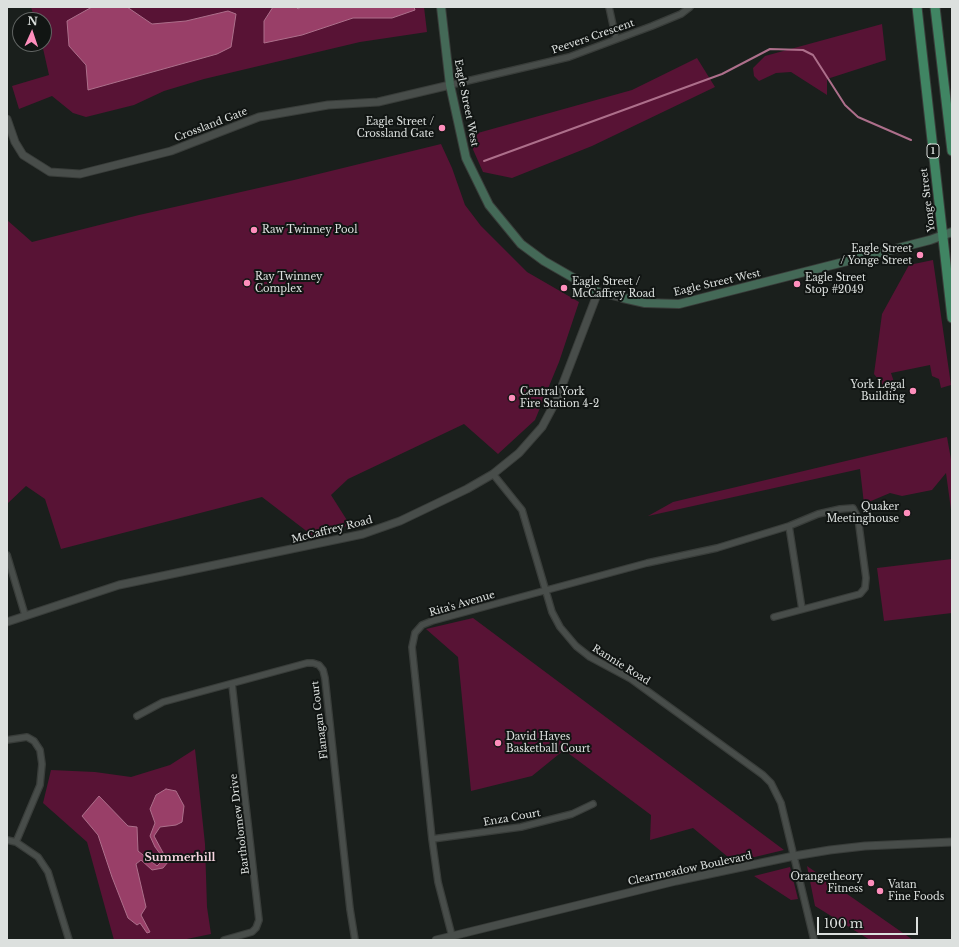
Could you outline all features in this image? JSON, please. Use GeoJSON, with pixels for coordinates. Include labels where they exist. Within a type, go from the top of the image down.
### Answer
{"type":"FeatureCollection","features":[{"type":"Feature","properties":{"kind":"main road","name":"Eagle Street West"},"geometry":{"type":"LineString","coordinates":[[441,7],[450,85],[466,158],[489,205],[521,244],[544,261],[598,292]]}},
{"type":"Feature","properties":{"kind":"main road","name":"Yonge Street"},"geometry":{"type":"LineString","coordinates":[[918,7],[948,234],[952,318]]}},
{"type":"Feature","properties":{"kind":"main road","name":"1"},"geometry":{"type":"LineString","coordinates":[[935,7],[952,151]]}},
{"type":"Feature","properties":{"kind":"main road","name":"Eagle Street West"},"geometry":{"type":"LineString","coordinates":[[623,298],[645,303],[679,304],[948,234]]}},
{"type":"Feature","properties":{"kind":"street"},"geometry":{"type":"LineString","coordinates":[[610,7],[616,39]]}},
{"type":"Feature","properties":{"kind":"street","name":"Peevers Crescent"},"geometry":{"type":"LineString","coordinates":[[450,85],[569,56],[652,26],[681,14],[690,7]]}},
{"type":"Feature","properties":{"kind":"street","name":"Crossland Gate"},"geometry":{"type":"LineString","coordinates":[[7,119],[15,142],[23,155],[50,172],[80,174],[171,151],[259,117],[328,105],[378,102],[450,85]]}},
{"type":"Feature","properties":{"kind":"street","name":"Eagle Street West"},"geometry":{"type":"LineString","coordinates":[[598,292],[623,298]]}},
{"type":"Feature","properties":{"kind":"street","name":"McCaffrey Road"},"geometry":{"type":"LineString","coordinates":[[7,622],[119,585],[299,549],[362,534],[400,521],[436,505],[493,474],[519,453],[542,427],[557,399],[598,292]]}},
{"type":"Feature","properties":{"kind":"street","name":"Rannie Road"},"geometry":{"type":"LineString","coordinates":[[493,474],[522,510],[544,590],[552,612],[560,627],[576,646],[590,657],[631,679],[763,775],[771,783],[781,803],[814,940]]}},
{"type":"Feature","properties":{"kind":"street","name":"Rita's Avenue"},"geometry":{"type":"LineString","coordinates":[[452,936],[438,882],[432,839],[412,647],[415,633],[422,625],[544,590],[647,563],[717,548],[789,526],[818,514],[853,508],[858,522],[866,578],[865,588],[860,594],[802,609]]}},
{"type":"Feature","properties":{"kind":"street"},"geometry":{"type":"LineString","coordinates":[[774,617],[802,609],[789,526]]}},
{"type":"Feature","properties":{"kind":"street"},"geometry":{"type":"LineString","coordinates":[[7,555],[25,615]]}},
{"type":"Feature","properties":{"kind":"street","name":"Flanagan Court"},"geometry":{"type":"LineString","coordinates":[[138,716],[163,702],[307,664],[313,663],[319,665],[322,670],[355,940]]}},
{"type":"Feature","properties":{"kind":"street","name":"Bartholomew Drive"},"geometry":{"type":"LineString","coordinates":[[224,940],[252,932],[256,928],[259,920],[232,684]]}},
{"type":"Feature","properties":{"kind":"street"},"geometry":{"type":"LineString","coordinates":[[7,740],[27,737],[34,740],[40,750],[42,764],[40,785],[16,842]]}},
{"type":"Feature","properties":{"kind":"street","name":"Enza Court"},"geometry":{"type":"LineString","coordinates":[[432,839],[521,828],[572,814],[593,804]]}},
{"type":"Feature","properties":{"kind":"street"},"geometry":{"type":"LineString","coordinates":[[7,840],[16,842],[38,857],[48,872],[69,940]]}},
{"type":"Feature","properties":{"kind":"street","name":"Clearmeadow Boulevard"},"geometry":{"type":"LineString","coordinates":[[436,940],[676,881],[794,856],[865,846],[952,842]]}},
{"type":"Feature","properties":{"kind":"shaded area"},"geometry":{"type":"Polygon","coordinates":[[[31,7],[424,7],[427,32],[360,42],[204,79],[164,91],[134,105],[86,117],[73,113],[52,96],[19,109],[12,86],[49,75],[44,52],[52,52],[52,12],[33,12],[31,7]]]}},
{"type":"Feature","properties":{"kind":"shaded area"},"geometry":{"type":"Polygon","coordinates":[[[92,7],[127,7],[152,24],[186,21],[228,11],[236,14],[231,47],[217,54],[88,90],[86,65],[69,46],[67,21],[92,7]]]}},
{"type":"Feature","properties":{"kind":"shaded area"},"geometry":{"type":"Polygon","coordinates":[[[273,7],[296,7],[298,9],[301,7],[414,7],[415,10],[392,18],[353,18],[302,35],[264,43],[264,21],[273,7]]]}},
{"type":"Feature","properties":{"kind":"shaded area"},"geometry":{"type":"Polygon","coordinates":[[[882,24],[886,60],[827,79],[827,95],[791,72],[776,73],[759,81],[754,76],[753,68],[765,56],[882,24]]]}},
{"type":"Feature","properties":{"kind":"shaded area"},"geometry":{"type":"Polygon","coordinates":[[[697,58],[715,87],[592,146],[512,178],[483,172],[467,136],[632,90],[697,58]]]}},
{"type":"Feature","properties":{"kind":"shaded area"},"geometry":{"type":"Polygon","coordinates":[[[441,144],[452,168],[465,205],[481,226],[527,272],[579,302],[559,362],[535,420],[498,454],[464,424],[348,479],[331,495],[350,525],[313,536],[262,497],[61,549],[45,499],[26,486],[7,504],[7,220],[32,242],[139,215],[294,180],[441,144]]]}},
{"type":"Feature","properties":{"kind":"shaded area"},"geometry":{"type":"Polygon","coordinates":[[[933,260],[951,385],[941,388],[939,379],[932,376],[930,365],[891,373],[897,391],[890,394],[874,374],[882,314],[909,265],[933,260]]]}},
{"type":"Feature","properties":{"kind":"shaded area"},"geometry":{"type":"Polygon","coordinates":[[[947,437],[952,465],[952,517],[946,473],[932,490],[902,496],[890,493],[864,504],[860,469],[648,516],[673,502],[947,437]]]}},
{"type":"Feature","properties":{"kind":"shaded area"},"geometry":{"type":"Polygon","coordinates":[[[952,559],[952,613],[884,621],[877,568],[952,559]]]}},
{"type":"Feature","properties":{"kind":"shaded area"},"geometry":{"type":"Polygon","coordinates":[[[473,618],[784,850],[734,862],[693,828],[650,840],[651,815],[564,750],[532,776],[471,791],[458,657],[426,629],[473,618]]]}},
{"type":"Feature","properties":{"kind":"shaded area"},"geometry":{"type":"Polygon","coordinates":[[[195,749],[205,844],[207,907],[211,934],[182,940],[114,940],[87,842],[43,803],[51,770],[95,772],[131,777],[170,765],[195,749]]]}},
{"type":"Feature","properties":{"kind":"shaded area"},"geometry":{"type":"Polygon","coordinates":[[[166,789],[176,791],[184,806],[182,822],[176,825],[160,827],[154,836],[168,862],[163,868],[152,870],[141,860],[136,864],[146,907],[141,915],[150,932],[147,933],[140,923],[137,925],[128,918],[98,835],[82,816],[99,796],[128,826],[137,827],[138,851],[157,866],[164,859],[155,847],[150,836],[155,823],[150,809],[156,795],[166,789]]]}},
{"type":"Feature","properties":{"kind":"shaded area"},"geometry":{"type":"Polygon","coordinates":[[[807,866],[913,940],[870,940],[815,906],[807,866]]]}},
{"type":"Feature","properties":{"kind":"shaded area"},"geometry":{"type":"Polygon","coordinates":[[[790,867],[798,899],[791,900],[754,876],[790,867]]]}},
{"type":"Feature","properties":{"kind":"waterway"},"geometry":{"type":"LineString","coordinates":[[484,161],[722,74],[770,49],[803,50],[813,55],[845,105],[858,117],[911,140]]}},
{"type":"Feature","properties":{"kind":"place","name":"Eagle Street / Crossland Gate"},"geometry":{"type":"Point","coordinates":[442,128]}},
{"type":"Feature","properties":{"kind":"place","name":"Raw Twinney Pool"},"geometry":{"type":"Point","coordinates":[254,230]}},
{"type":"Feature","properties":{"kind":"place","name":"Eagle Street / Yonge Street"},"geometry":{"type":"Point","coordinates":[920,255]}},
{"type":"Feature","properties":{"kind":"place","name":"Ray Twinney Complex"},"geometry":{"type":"Point","coordinates":[247,283]}},
{"type":"Feature","properties":{"kind":"place","name":"Eagle Street Stop #2049"},"geometry":{"type":"Point","coordinates":[797,284]}},
{"type":"Feature","properties":{"kind":"place","name":"Eagle Street / McCaffrey Road"},"geometry":{"type":"Point","coordinates":[564,288]}},
{"type":"Feature","properties":{"kind":"place","name":"York Legal Building"},"geometry":{"type":"Point","coordinates":[913,391]}},
{"type":"Feature","properties":{"kind":"place","name":"Central York Fire Station 4-2"},"geometry":{"type":"Point","coordinates":[512,398]}},
{"type":"Feature","properties":{"kind":"place","name":"Quaker Meetinghouse"},"geometry":{"type":"Point","coordinates":[907,513]}},
{"type":"Feature","properties":{"kind":"place","name":"David Hayes Basketball Court"},"geometry":{"type":"Point","coordinates":[498,743]}},
{"type":"Feature","properties":{"kind":"place","name":"Orangetheory Fitness"},"geometry":{"type":"Point","coordinates":[871,883]}},
{"type":"Feature","properties":{"kind":"place","name":"Vatan Fine Foods"},"geometry":{"type":"Point","coordinates":[880,891]}},
{"type":"Feature","properties":{"kind":"district","name":"Summerhill"},"geometry":{"type":"Point","coordinates":[180,858]}}]}
